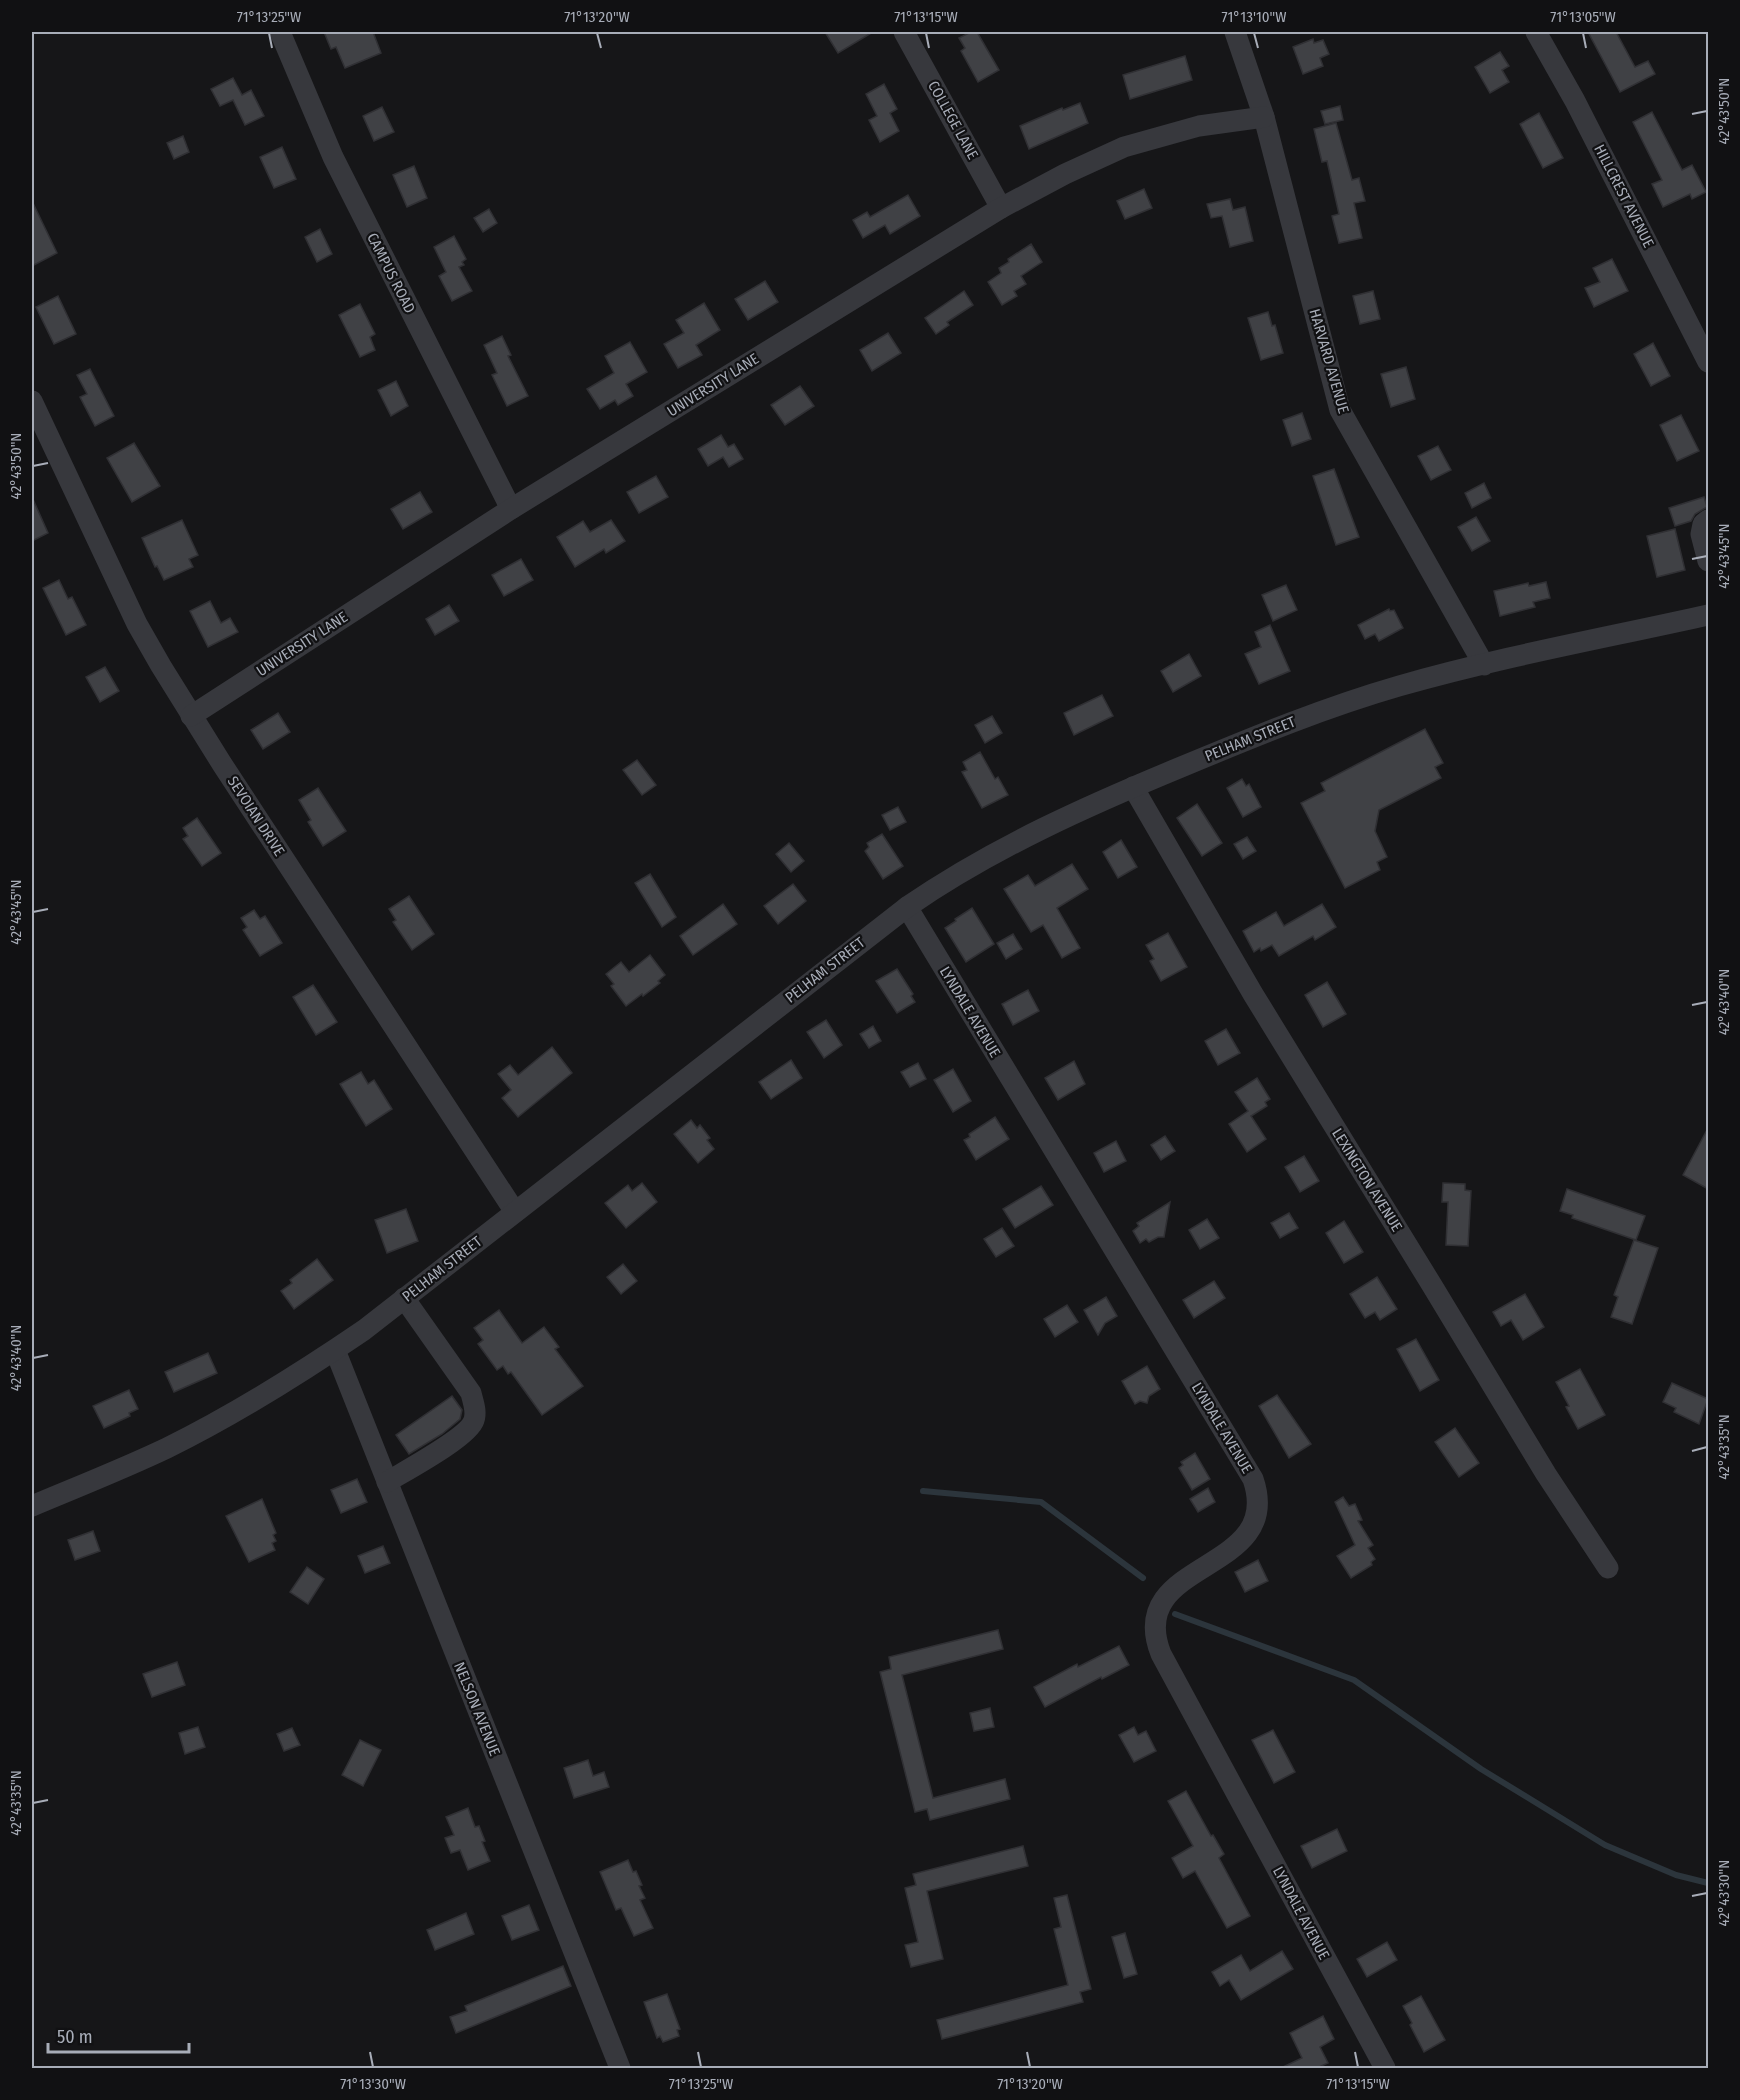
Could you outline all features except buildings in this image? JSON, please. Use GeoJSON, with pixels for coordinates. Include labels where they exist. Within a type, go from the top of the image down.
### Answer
{"type":"FeatureCollection","features":[{"type":"Feature","properties":{"kind":"street","name":"CAMPUS ROAD"},"geometry":{"type":"LineString","coordinates":[[280,32],[333,158],[511,509]]}},
{"type":"Feature","properties":{"kind":"street","name":"COLLEGE LANE"},"geometry":{"type":"LineString","coordinates":[[904,32],[1001,208]]}},
{"type":"Feature","properties":{"kind":"street","name":"HARVARD AVENUE"},"geometry":{"type":"LineString","coordinates":[[1235,32],[1264,117],[1340,410],[1484,665]]}},
{"type":"Feature","properties":{"kind":"street","name":"HILLCREST AVENUE"},"geometry":{"type":"LineString","coordinates":[[1536,32],[1575,101],[1708,362]]}},
{"type":"Feature","properties":{"kind":"street","name":"UNIVERSITY LANE"},"geometry":{"type":"LineString","coordinates":[[192,716],[511,509],[1001,208],[1065,174],[1124,147],[1199,126],[1264,117]]}},
{"type":"Feature","properties":{"kind":"street","name":"SEVOIAN DRIVE"},"geometry":{"type":"LineString","coordinates":[[32,401],[137,624],[192,716],[515,1212]]}},
{"type":"Feature","properties":{"kind":"street"},"geometry":{"type":"LineString","coordinates":[[1708,520],[1703,524],[1701,534],[1708,561]]}},
{"type":"Feature","properties":{"kind":"street","name":"PELHAM STREET"},"geometry":{"type":"LineString","coordinates":[[32,1506],[166,1448],[259,1398],[335,1350],[907,907],[949,878],[991,854],[1133,787],[1351,700],[1484,665],[1708,615]]}},
{"type":"Feature","properties":{"kind":"street","name":"LEXINGTON AVENUE"},"geometry":{"type":"LineString","coordinates":[[1133,787],[1253,994],[1392,1218],[1546,1474],[1608,1568]]}},
{"type":"Feature","properties":{"kind":"street","name":"LYNDALE AVENUE"},"geometry":{"type":"LineString","coordinates":[[907,907],[1252,1479],[1257,1505],[1251,1529],[1238,1545],[1171,1589],[1158,1612],[1156,1637],[1161,1654],[1385,2068]]}},
{"type":"Feature","properties":{"kind":"street"},"geometry":{"type":"LineString","coordinates":[[387,1482],[445,1449],[474,1423],[476,1411],[471,1393],[404,1298]]}},
{"type":"Feature","properties":{"kind":"street","name":"NELSON AVENUE"},"geometry":{"type":"LineString","coordinates":[[335,1350],[620,2068]]}},
{"type":"Feature","properties":{"kind":"waterway"},"geometry":{"type":"LineString","coordinates":[[923,1491],[1041,1502],[1143,1578]]}},
{"type":"Feature","properties":{"kind":"waterway"},"geometry":{"type":"LineString","coordinates":[[1175,1614],[1354,1680],[1481,1769],[1605,1845],[1676,1875],[1708,1883]]}}]}
